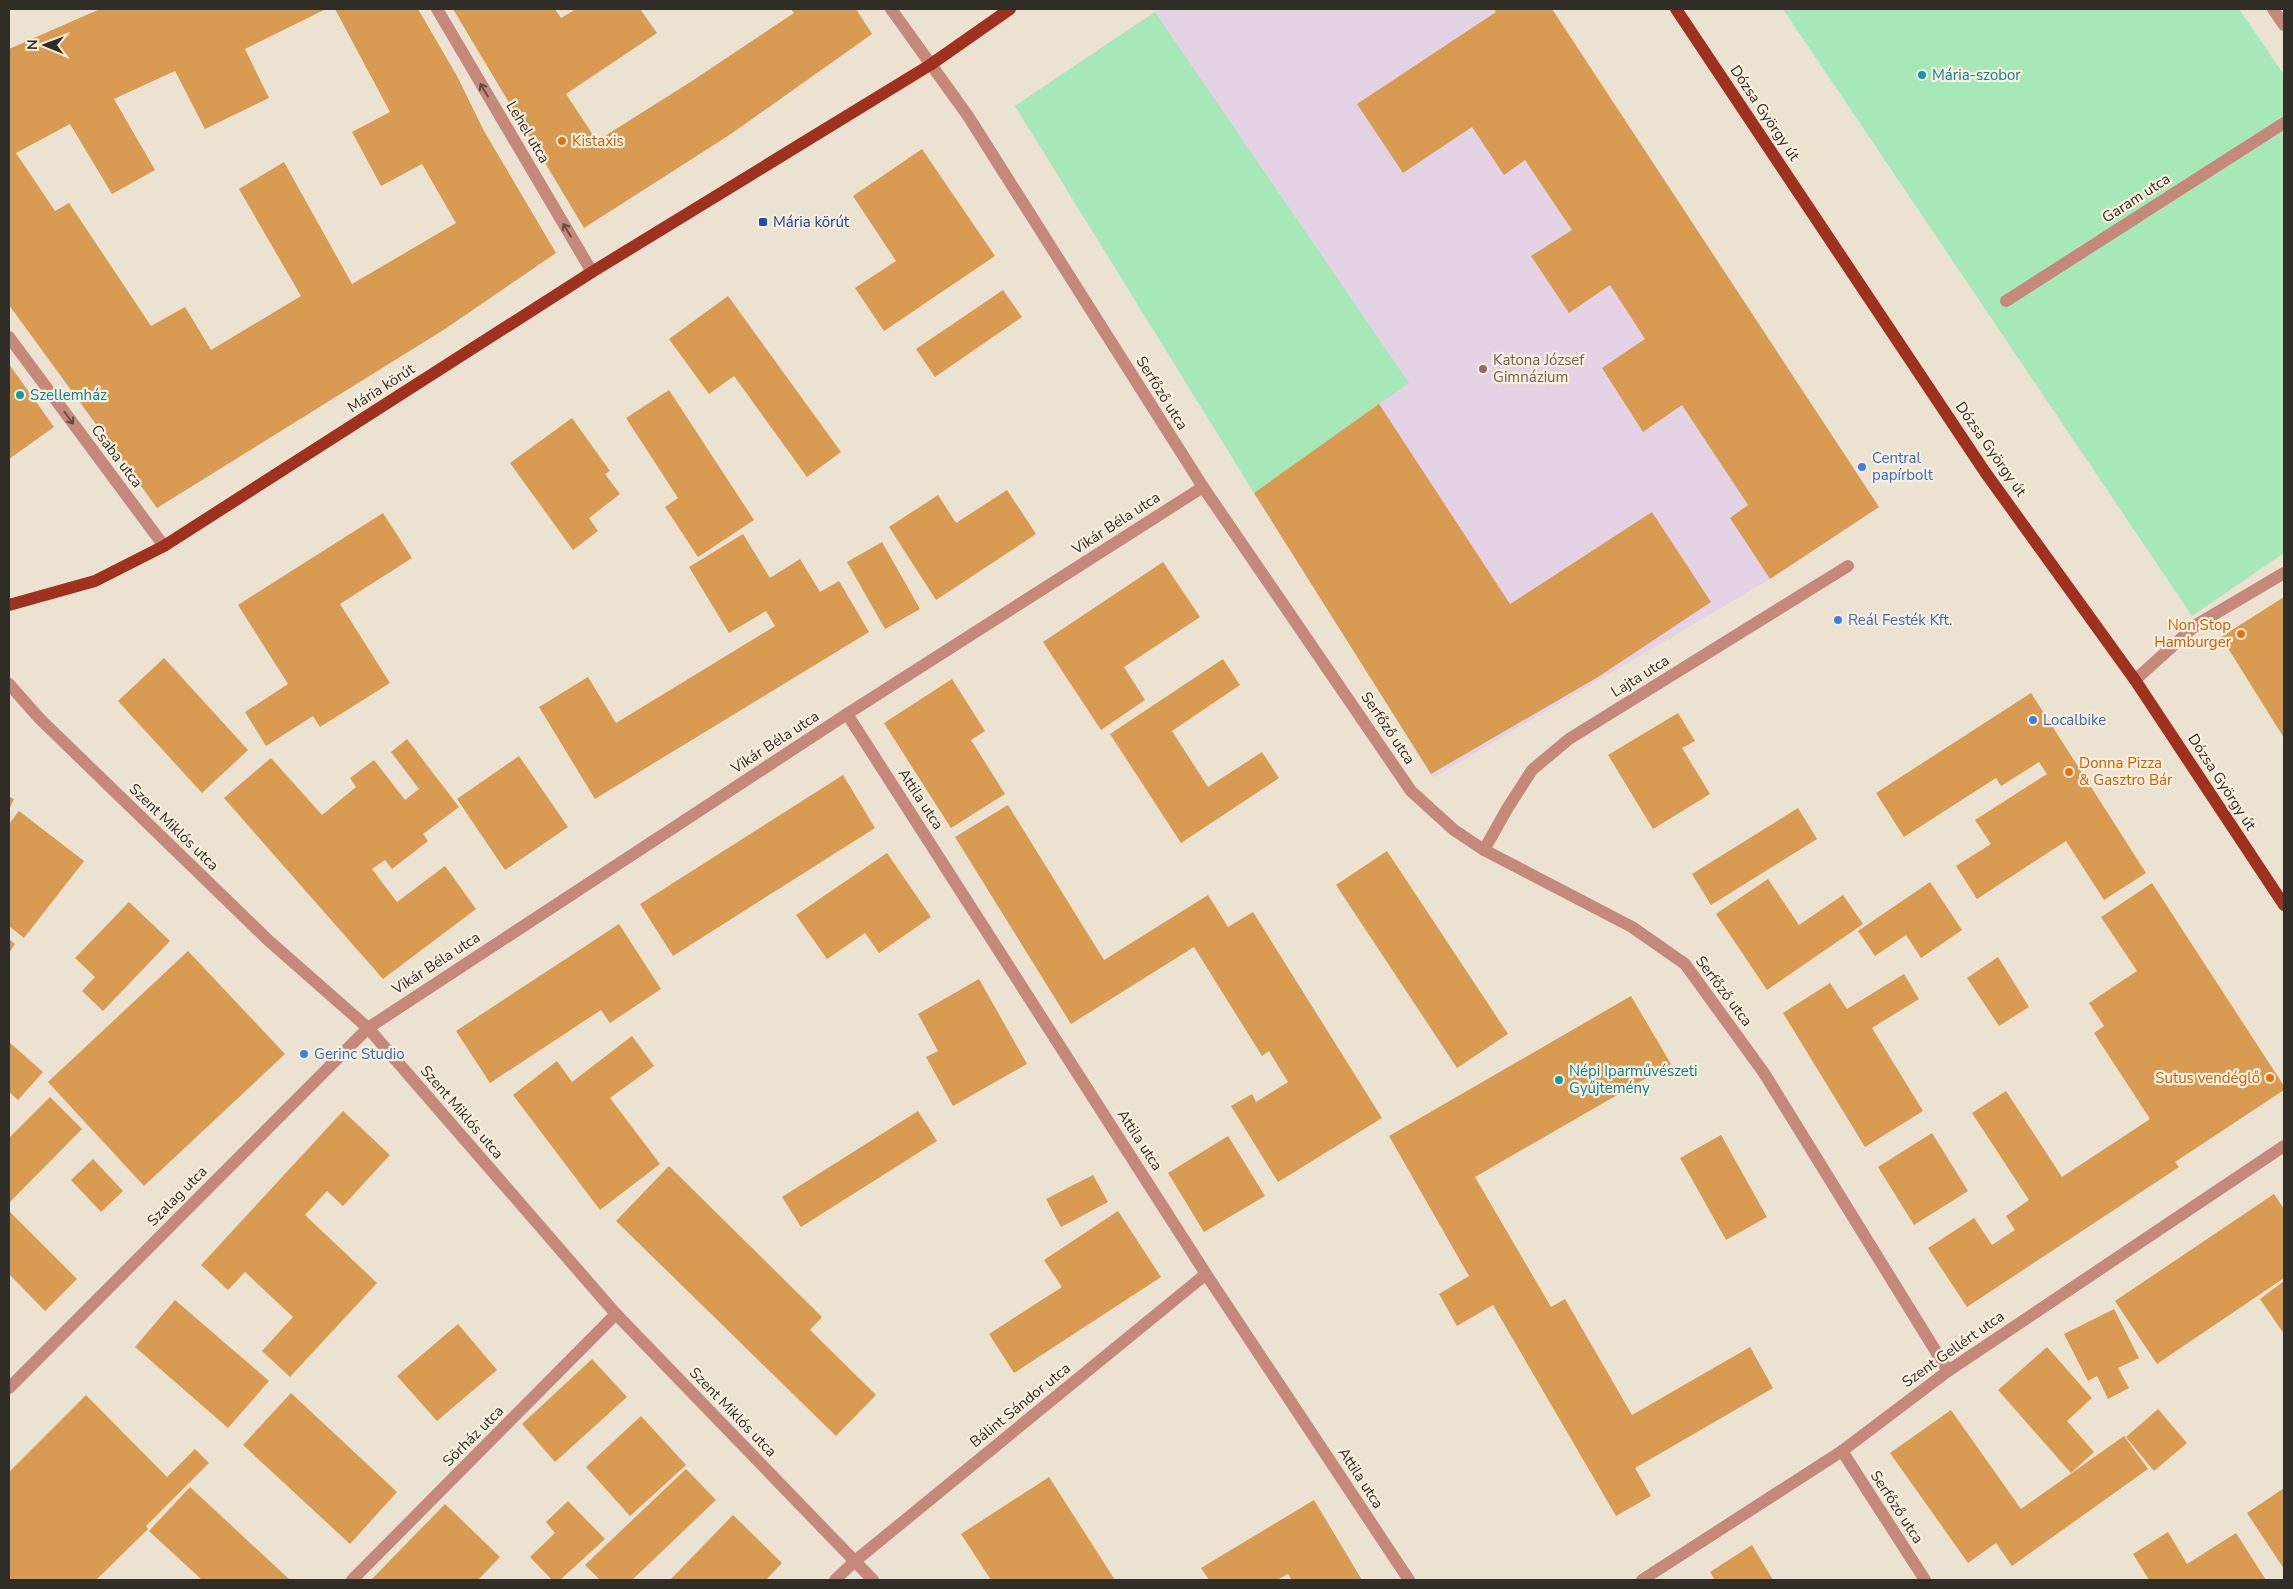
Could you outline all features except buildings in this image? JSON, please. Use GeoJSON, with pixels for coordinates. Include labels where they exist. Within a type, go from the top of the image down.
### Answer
{"type":"FeatureCollection","features":[{"type":"Feature","properties":{"kind":"main road","name":"Mária körút"},"geometry":{"type":"LineString","coordinates":[[9,605],[95,581],[164,546],[592,272],[930,65],[1010,9]]}},
{"type":"Feature","properties":{"kind":"main road","name":"Dózsa György út"},"geometry":{"type":"LineString","coordinates":[[1676,9],[1985,472],[2135,680],[2284,905]]}},
{"type":"Feature","properties":{"kind":"street","name":"Lehel utca"},"geometry":{"type":"LineString","coordinates":[[436,9],[592,272]]}},
{"type":"Feature","properties":{"kind":"street","name":"Serfőző utca"},"geometry":{"type":"LineString","coordinates":[[891,9],[968,116],[1203,486],[1411,790],[1454,830],[1484,850],[1632,927],[1685,964],[1764,1073],[1948,1371]]}},
{"type":"Feature","properties":{"kind":"street"},"geometry":{"type":"LineString","coordinates":[[2274,9],[2284,25]]}},
{"type":"Feature","properties":{"kind":"street","name":"Garam utca"},"geometry":{"type":"LineString","coordinates":[[2006,301],[2284,123]]}},
{"type":"Feature","properties":{"kind":"street","name":"Csaba utca"},"geometry":{"type":"LineString","coordinates":[[9,337],[164,546]]}},
{"type":"Feature","properties":{"kind":"street","name":"Vikár Béla utca"},"geometry":{"type":"LineString","coordinates":[[368,1028],[847,714],[1203,486]]}},
{"type":"Feature","properties":{"kind":"street","name":"Lajta utca"},"geometry":{"type":"LineString","coordinates":[[1484,850],[1532,770],[1570,739],[1848,566]]}},
{"type":"Feature","properties":{"kind":"street"},"geometry":{"type":"LineString","coordinates":[[2135,680],[2196,625],[2284,573]]}},
{"type":"Feature","properties":{"kind":"street","name":"Szent Miklós utca"},"geometry":{"type":"LineString","coordinates":[[9,684],[40,719],[268,940],[368,1028],[616,1314],[873,1580]]}},
{"type":"Feature","properties":{"kind":"street","name":"Attila utca"},"geometry":{"type":"LineString","coordinates":[[847,714],[1206,1274],[1409,1580]]}},
{"type":"Feature","properties":{"kind":"street","name":"Szalag utca"},"geometry":{"type":"LineString","coordinates":[[9,1388],[368,1028]]}},
{"type":"Feature","properties":{"kind":"street","name":"Szent Gellért utca"},"geometry":{"type":"LineString","coordinates":[[1642,1580],[1842,1451],[1948,1371],[2284,1146]]}},
{"type":"Feature","properties":{"kind":"street","name":"Bálint Sándor utca"},"geometry":{"type":"LineString","coordinates":[[835,1580],[855,1561],[1206,1274]]}},
{"type":"Feature","properties":{"kind":"street","name":"Sörház utca"},"geometry":{"type":"LineString","coordinates":[[352,1580],[616,1314]]}},
{"type":"Feature","properties":{"kind":"street","name":"Serfőző utca"},"geometry":{"type":"LineString","coordinates":[[1842,1451],[1925,1580]]}},
{"type":"Feature","properties":{"kind":"shaded area","name":"Katona József Gimnázium"},"geometry":{"type":"Polygon","coordinates":[[[1159,9],[1552,9],[1879,507],[1770,579],[1433,778],[1015,106],[1159,9]]]}},
{"type":"Feature","properties":{"kind":"green space"},"geometry":{"type":"Polygon","coordinates":[[[1783,9],[2239,9],[2284,75],[2284,553],[2192,616],[1783,9]]]}},
{"type":"Feature","properties":{"kind":"green space"},"geometry":{"type":"Polygon","coordinates":[[[1155,12],[1409,383],[1254,493],[1015,106],[1155,12]]]}},
{"type":"Feature","properties":{"kind":"place","name":"Mária-szobor"},"geometry":{"type":"Point","coordinates":[1922,75]}},
{"type":"Feature","properties":{"kind":"place","name":"Kistaxis"},"geometry":{"type":"Point","coordinates":[562,141]}},
{"type":"Feature","properties":{"kind":"place","name":"Mária körút"},"geometry":{"type":"Point","coordinates":[763,222]}},
{"type":"Feature","properties":{"kind":"place","name":"Katona József Gimnázium"},"geometry":{"type":"Point","coordinates":[1483,369]}},
{"type":"Feature","properties":{"kind":"place","name":"Szellemház"},"geometry":{"type":"Point","coordinates":[20,395]}},
{"type":"Feature","properties":{"kind":"place","name":"Central papírbolt"},"geometry":{"type":"Point","coordinates":[1862,467]}},
{"type":"Feature","properties":{"kind":"place","name":"Reál Festék Kft."},"geometry":{"type":"Point","coordinates":[1838,620]}},
{"type":"Feature","properties":{"kind":"place","name":"Non Stop Hamburger"},"geometry":{"type":"Point","coordinates":[2241,634]}},
{"type":"Feature","properties":{"kind":"place","name":"Localbike"},"geometry":{"type":"Point","coordinates":[2033,720]}},
{"type":"Feature","properties":{"kind":"place","name":"Donna Pizza & Gasztro Bár"},"geometry":{"type":"Point","coordinates":[2069,772]}},
{"type":"Feature","properties":{"kind":"place","name":"Gerinc Studio"},"geometry":{"type":"Point","coordinates":[304,1054]}},
{"type":"Feature","properties":{"kind":"place","name":"Sutus vendéglő"},"geometry":{"type":"Point","coordinates":[2270,1078]}},
{"type":"Feature","properties":{"kind":"place","name":"Népi Iparművészeti Gyűjtemény"},"geometry":{"type":"Point","coordinates":[1559,1080]}}]}
